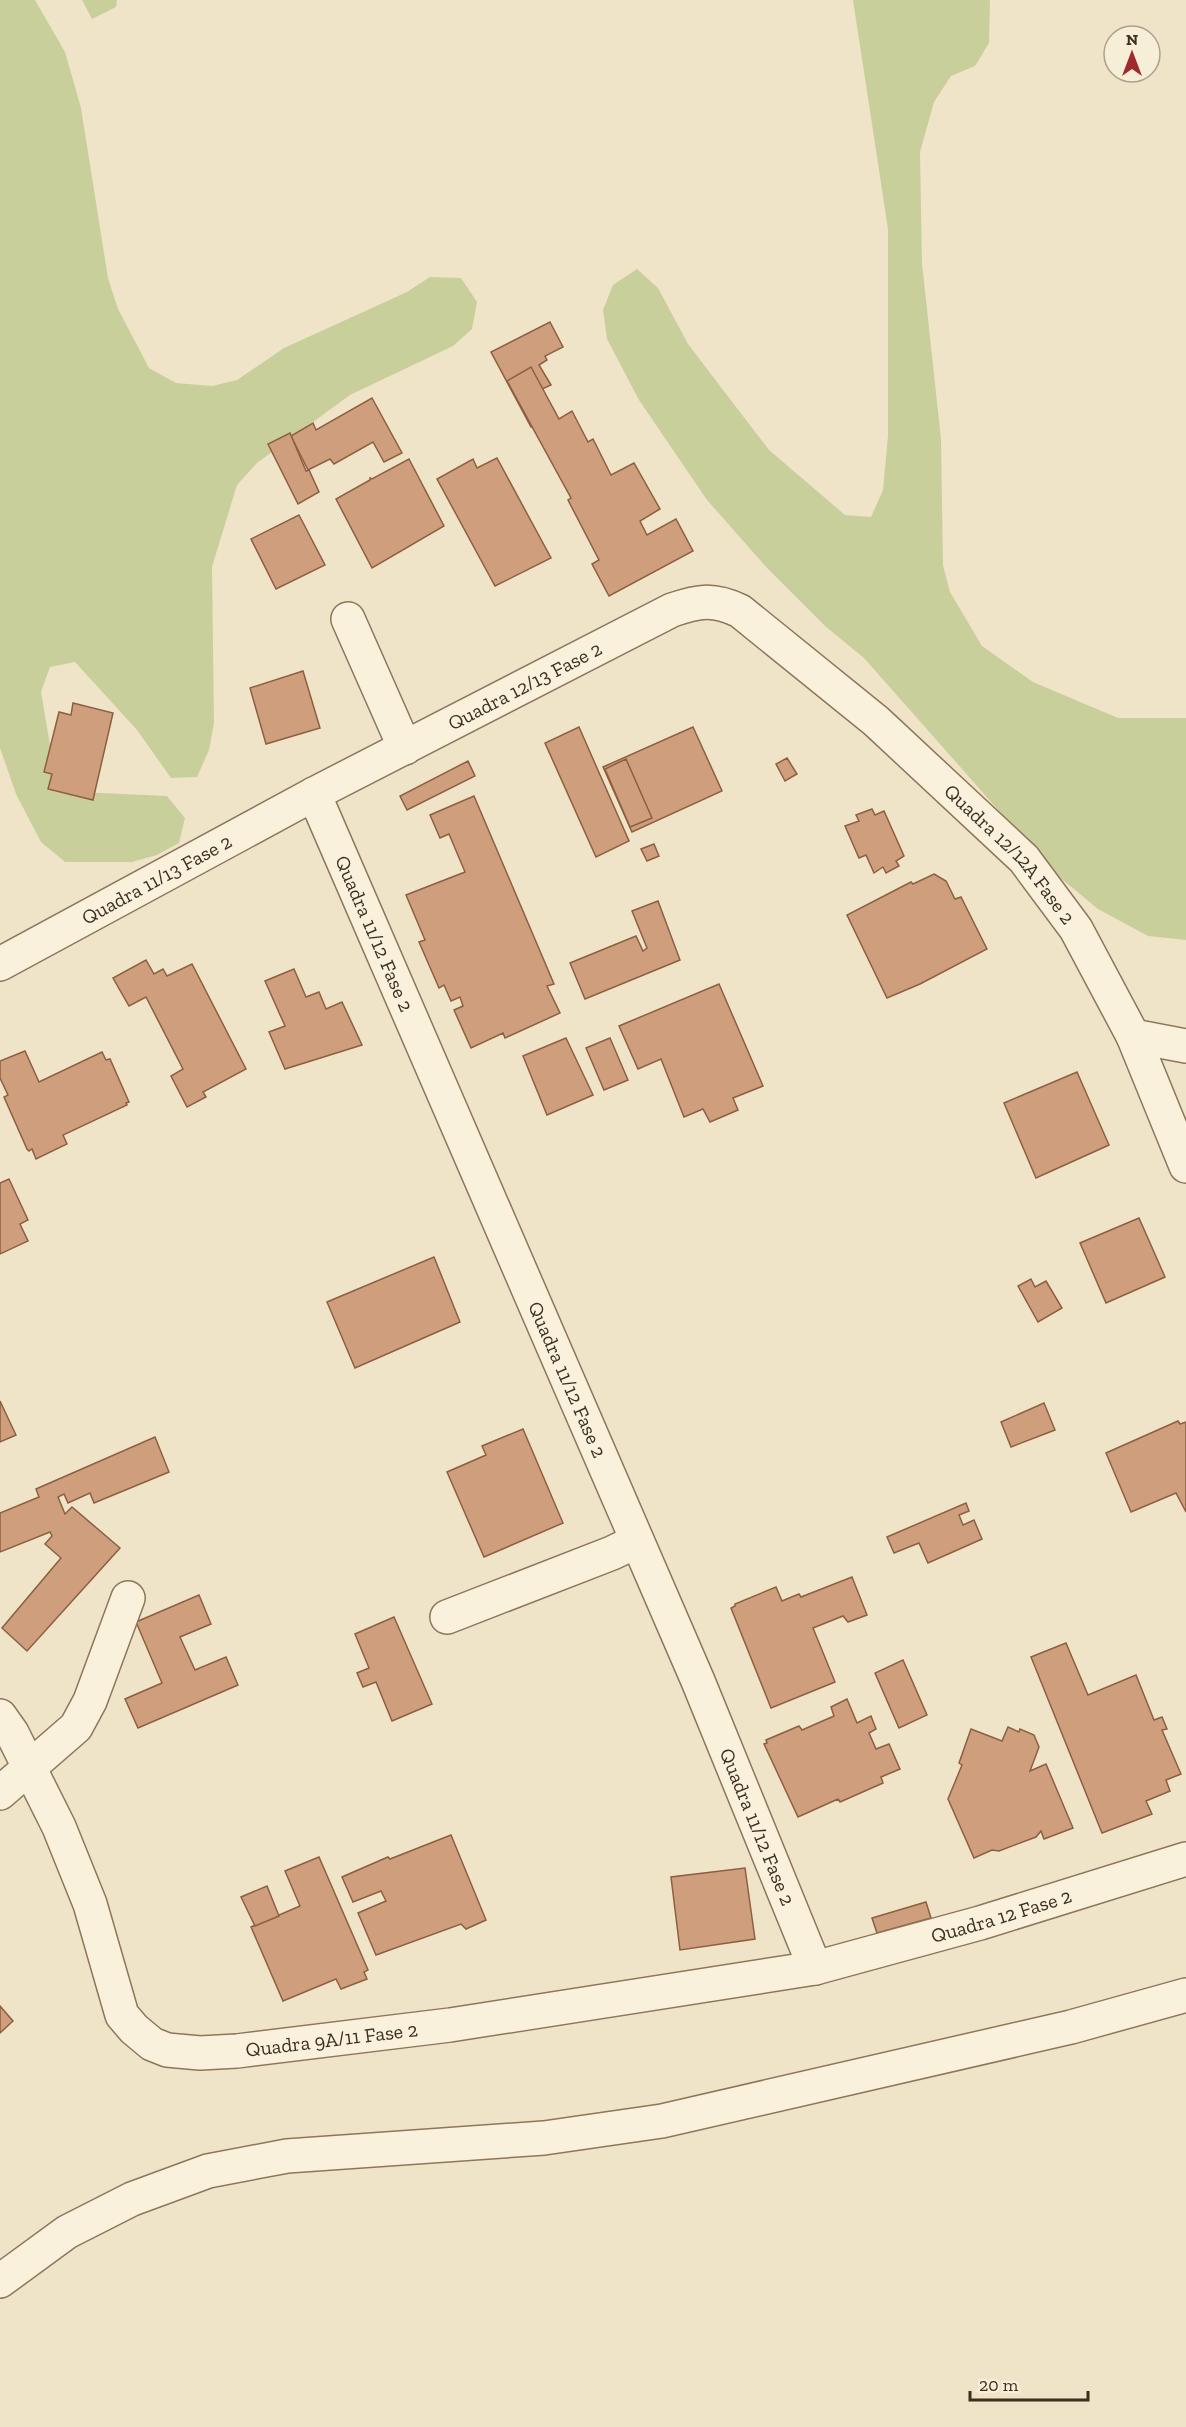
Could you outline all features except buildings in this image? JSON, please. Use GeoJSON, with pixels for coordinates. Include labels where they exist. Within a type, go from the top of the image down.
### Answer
{"type":"FeatureCollection","features":[{"type":"Feature","properties":{"kind":"street","name":"Quadra 12/13 Fase 2"},"geometry":{"type":"LineString","coordinates":[[314,794],[672,610],[694,603],[708,602],[740,611]]}},
{"type":"Feature","properties":{"kind":"street","name":"Quadra 12/12A Fase 2"},"geometry":{"type":"LineString","coordinates":[[740,611],[876,721],[1023,859],[1076,929],[1133,1036],[1186,1166]]}},
{"type":"Feature","properties":{"kind":"street"},"geometry":{"type":"LineString","coordinates":[[348,619],[405,748]]}},
{"type":"Feature","properties":{"kind":"street","name":"Quadra 11/13 Fase 2"},"geometry":{"type":"LineString","coordinates":[[0,964],[314,794]]}},
{"type":"Feature","properties":{"kind":"street","name":"Quadra 11/12 Fase 2"},"geometry":{"type":"LineString","coordinates":[[314,794],[698,1681],[815,1968]]}},
{"type":"Feature","properties":{"kind":"street"},"geometry":{"type":"LineString","coordinates":[[1133,1036],[1186,1046]]}},
{"type":"Feature","properties":{"kind":"street"},"geometry":{"type":"LineString","coordinates":[[447,1617],[612,1553],[637,1541]]}},
{"type":"Feature","properties":{"kind":"street"},"geometry":{"type":"LineString","coordinates":[[0,1793],[76,1727],[90,1701],[128,1598]]}},
{"type":"Feature","properties":{"kind":"street","name":"Quadra 9A/11 Fase 2"},"geometry":{"type":"LineString","coordinates":[[0,1716],[12,1733],[58,1827],[90,1904],[122,2015],[152,2044],[167,2050],[200,2053],[237,2051],[450,2025],[815,1968]]}},
{"type":"Feature","properties":{"kind":"street","name":"Quadra 12 Fase 2"},"geometry":{"type":"LineString","coordinates":[[815,1968],[980,1923],[1186,1860]]}},
{"type":"Feature","properties":{"kind":"street"},"geometry":{"type":"LineString","coordinates":[[0,2281],[68,2232],[132,2199],[207,2171],[287,2156],[544,2138],[662,2121],[1071,2027],[1186,1995]]}},
{"type":"Feature","properties":{"kind":"green space"},"geometry":{"type":"Polygon","coordinates":[[[0,0],[35,0],[65,52],[81,108],[108,278],[118,309],[149,368],[176,383],[212,386],[237,380],[284,348],[407,292],[430,277],[461,278],[477,302],[472,329],[453,346],[350,395],[257,463],[237,485],[212,567],[214,723],[209,750],[197,777],[171,778],[137,730],[75,662],[50,667],[41,692],[50,745],[79,792],[167,796],[185,818],[179,843],[157,855],[132,862],[65,862],[41,842],[16,794],[0,748],[0,0]]]}},
{"type":"Feature","properties":{"kind":"green space"},"geometry":{"type":"Polygon","coordinates":[[[82,0],[117,0],[116,7],[92,19],[82,0]]]}},
{"type":"Feature","properties":{"kind":"green space"},"geometry":{"type":"Polygon","coordinates":[[[853,0],[990,0],[989,43],[975,66],[951,76],[934,102],[920,152],[922,263],[941,439],[943,565],[950,592],[982,646],[1033,682],[1118,718],[1186,718],[1186,940],[1148,936],[1098,909],[1052,871],[864,658],[825,626],[767,568],[707,500],[639,400],[607,339],[603,310],[613,285],[637,269],[658,288],[688,344],[769,450],[845,515],[871,517],[883,490],[888,436],[888,229],[853,0]]]}}]}
